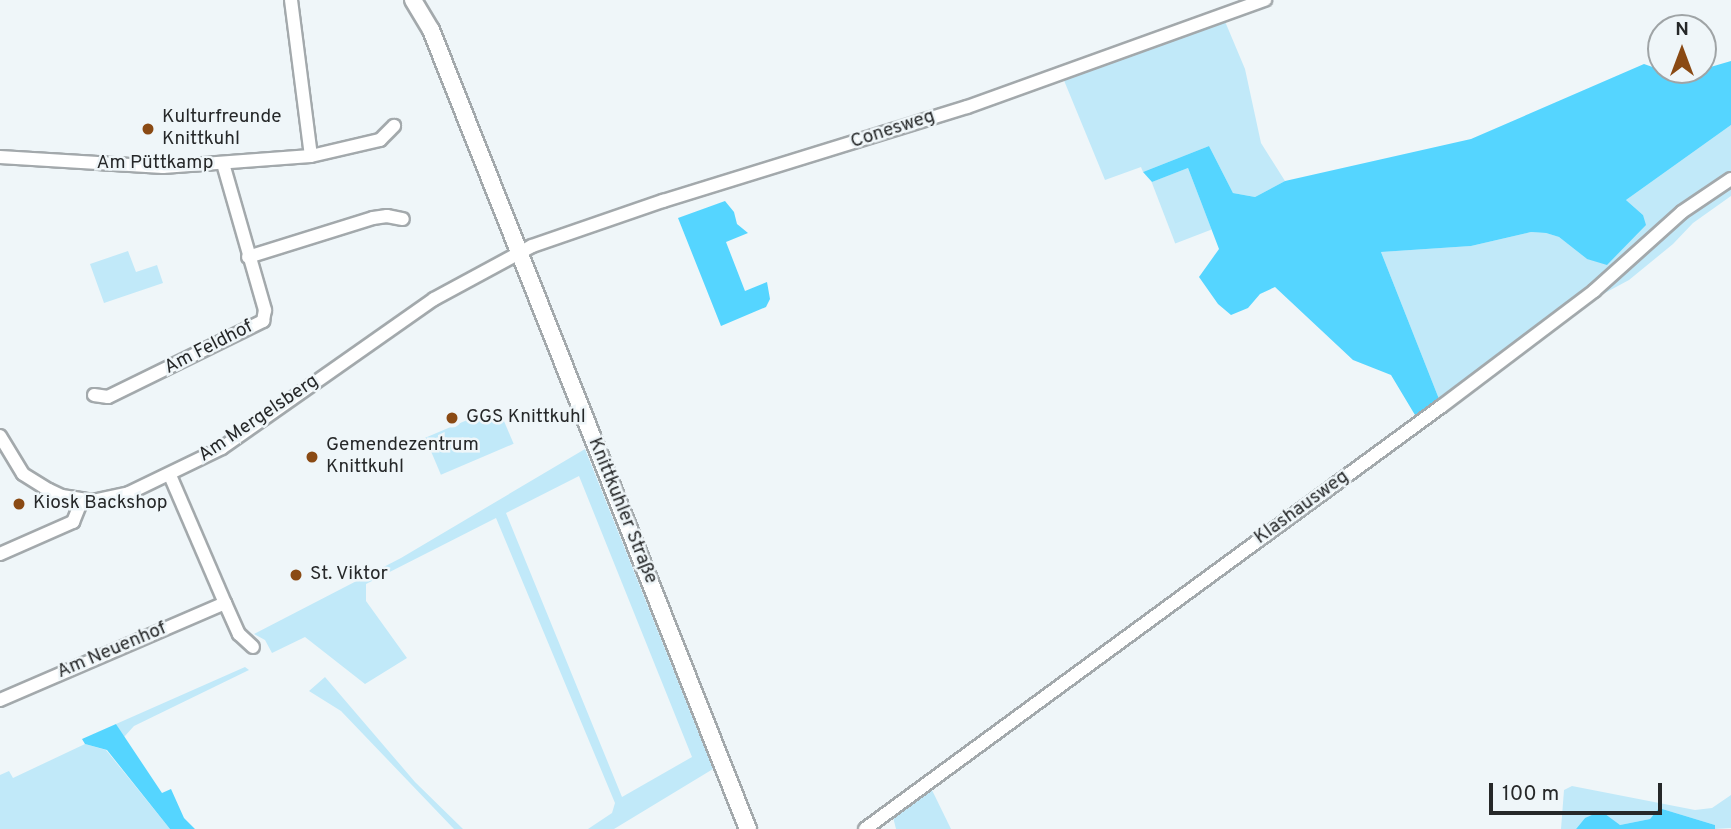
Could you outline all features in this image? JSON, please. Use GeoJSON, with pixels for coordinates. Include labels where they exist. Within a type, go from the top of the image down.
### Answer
{"type":"FeatureCollection","features":[{"type":"Feature","properties":{"kind":"street"},"geometry":{"type":"LineString","coordinates":[[291,0],[311,156]]}},
{"type":"Feature","properties":{"kind":"street","name":"Knittkuhler Straße"},"geometry":{"type":"LineString","coordinates":[[413,0],[431,30],[748,829]]}},
{"type":"Feature","properties":{"kind":"street","name":"Conesweg"},"geometry":{"type":"LineString","coordinates":[[518,252],[663,201],[967,107],[1265,0]]}},
{"type":"Feature","properties":{"kind":"street","name":"Am Püttkamp"},"geometry":{"type":"LineString","coordinates":[[0,157],[130,166],[223,164],[311,156],[380,140],[394,126]]}},
{"type":"Feature","properties":{"kind":"street","name":"Am Feldhof"},"geometry":{"type":"LineString","coordinates":[[94,395],[108,397],[263,321],[265,310],[223,164]]}},
{"type":"Feature","properties":{"kind":"street","name":"Klashausweg"},"geometry":{"type":"LineString","coordinates":[[865,829],[1442,406],[1594,291],[1682,212],[1731,179]]}},
{"type":"Feature","properties":{"kind":"street"},"geometry":{"type":"LineString","coordinates":[[248,257],[373,218],[387,216],[403,219]]}},
{"type":"Feature","properties":{"kind":"street","name":"Am Mergelsberg"},"geometry":{"type":"LineString","coordinates":[[0,436],[3,452],[23,474],[37,484],[62,496],[82,500],[112,498],[170,475],[222,449],[434,299],[518,252]]}},
{"type":"Feature","properties":{"kind":"street"},"geometry":{"type":"LineString","coordinates":[[170,475],[239,634],[253,647]]}},
{"type":"Feature","properties":{"kind":"street"},"geometry":{"type":"LineString","coordinates":[[0,554],[73,522],[82,500]]}},
{"type":"Feature","properties":{"kind":"street","name":"Am Neuenhof"},"geometry":{"type":"LineString","coordinates":[[0,699],[225,603]]}},
{"type":"Feature","properties":{"kind":"shaded area"},"geometry":{"type":"Polygon","coordinates":[[[1224,19],[1245,69],[1261,143],[1285,181],[1255,197],[1233,193],[1209,146],[1143,172],[1141,167],[1105,180],[1063,78],[1224,19]]]}},
{"type":"Feature","properties":{"kind":"shaded area"},"geometry":{"type":"Polygon","coordinates":[[[1731,61],[1731,125],[1626,200],[1643,215],[1646,225],[1607,265],[1587,259],[1559,237],[1531,232],[1471,246],[1381,252],[1441,404],[1418,420],[1391,375],[1353,360],[1275,287],[1260,294],[1248,308],[1231,315],[1218,304],[1199,277],[1219,249],[1188,168],[1152,182],[1143,172],[1209,146],[1233,193],[1255,197],[1285,181],[1471,139],[1644,64],[1647,65],[1647,84],[1717,84],[1717,65],[1731,61]]]}},
{"type":"Feature","properties":{"kind":"shaded area"},"geometry":{"type":"Polygon","coordinates":[[[1731,125],[1731,177],[1593,291],[1441,404],[1381,252],[1471,246],[1531,232],[1559,237],[1587,259],[1643,215],[1626,200],[1731,125]]]}},
{"type":"Feature","properties":{"kind":"shaded area"},"geometry":{"type":"Polygon","coordinates":[[[1188,168],[1212,230],[1175,244],[1152,182],[1188,168]]]}},
{"type":"Feature","properties":{"kind":"shaded area"},"geometry":{"type":"Polygon","coordinates":[[[1731,181],[1731,196],[1693,223],[1673,244],[1629,280],[1590,301],[1683,212],[1731,181]]]}},
{"type":"Feature","properties":{"kind":"shaded area"},"geometry":{"type":"Polygon","coordinates":[[[725,201],[734,212],[737,224],[748,233],[726,242],[745,291],[767,282],[770,299],[766,307],[721,326],[678,218],[725,201]]]}},
{"type":"Feature","properties":{"kind":"shaded area"},"geometry":{"type":"Polygon","coordinates":[[[128,251],[136,272],[157,265],[163,283],[104,303],[90,264],[128,251]]]}},
{"type":"Feature","properties":{"kind":"shaded area"},"geometry":{"type":"Polygon","coordinates":[[[498,407],[514,444],[441,475],[425,438],[498,407]]]}},
{"type":"Feature","properties":{"kind":"shaded area"},"geometry":{"type":"Polygon","coordinates":[[[585,449],[713,769],[614,829],[588,829],[612,813],[615,803],[496,518],[366,584],[366,601],[407,658],[365,684],[305,637],[272,653],[265,640],[254,634],[401,558],[585,449]],[[579,476],[506,513],[622,797],[692,757],[579,476]]]}},
{"type":"Feature","properties":{"kind":"shaded area"},"geometry":{"type":"Polygon","coordinates":[[[245,667],[249,670],[134,726],[124,737],[116,724],[245,667]]]}},
{"type":"Feature","properties":{"kind":"shaded area"},"geometry":{"type":"Polygon","coordinates":[[[325,677],[415,782],[463,829],[454,829],[341,711],[309,691],[325,677]]]}},
{"type":"Feature","properties":{"kind":"shaded area"},"geometry":{"type":"Polygon","coordinates":[[[116,724],[162,793],[171,789],[184,818],[195,829],[170,829],[107,750],[85,744],[82,739],[116,724]]]}},
{"type":"Feature","properties":{"kind":"shaded area"},"geometry":{"type":"Polygon","coordinates":[[[85,744],[106,750],[170,829],[0,829],[0,775],[9,771],[13,778],[85,744]]]}},
{"type":"Feature","properties":{"kind":"shaded area"},"geometry":{"type":"Polygon","coordinates":[[[929,784],[951,829],[896,829],[892,813],[929,784]]]}},
{"type":"Feature","properties":{"kind":"shaded area"},"geometry":{"type":"Polygon","coordinates":[[[1572,786],[1695,810],[1712,808],[1731,795],[1731,828],[1715,829],[1715,825],[1659,808],[1650,819],[1620,825],[1585,818],[1576,829],[1561,829],[1564,790],[1572,786]]]}},
{"type":"Feature","properties":{"kind":"shaded area"},"geometry":{"type":"Polygon","coordinates":[[[1659,808],[1715,825],[1715,829],[1576,829],[1585,818],[1601,811],[1620,825],[1650,819],[1659,808]]]}},
{"type":"Feature","properties":{"kind":"place","name":"Kulturfreunde Knittkuhl"},"geometry":{"type":"Point","coordinates":[148,129]}},
{"type":"Feature","properties":{"kind":"place","name":"GGS Knittkuhl"},"geometry":{"type":"Point","coordinates":[452,418]}},
{"type":"Feature","properties":{"kind":"place","name":"Gemendezentrum Knittkuhl"},"geometry":{"type":"Point","coordinates":[312,457]}},
{"type":"Feature","properties":{"kind":"place","name":"Kiosk Backshop"},"geometry":{"type":"Point","coordinates":[19,504]}},
{"type":"Feature","properties":{"kind":"place","name":"St. Viktor"},"geometry":{"type":"Point","coordinates":[296,575]}}]}
